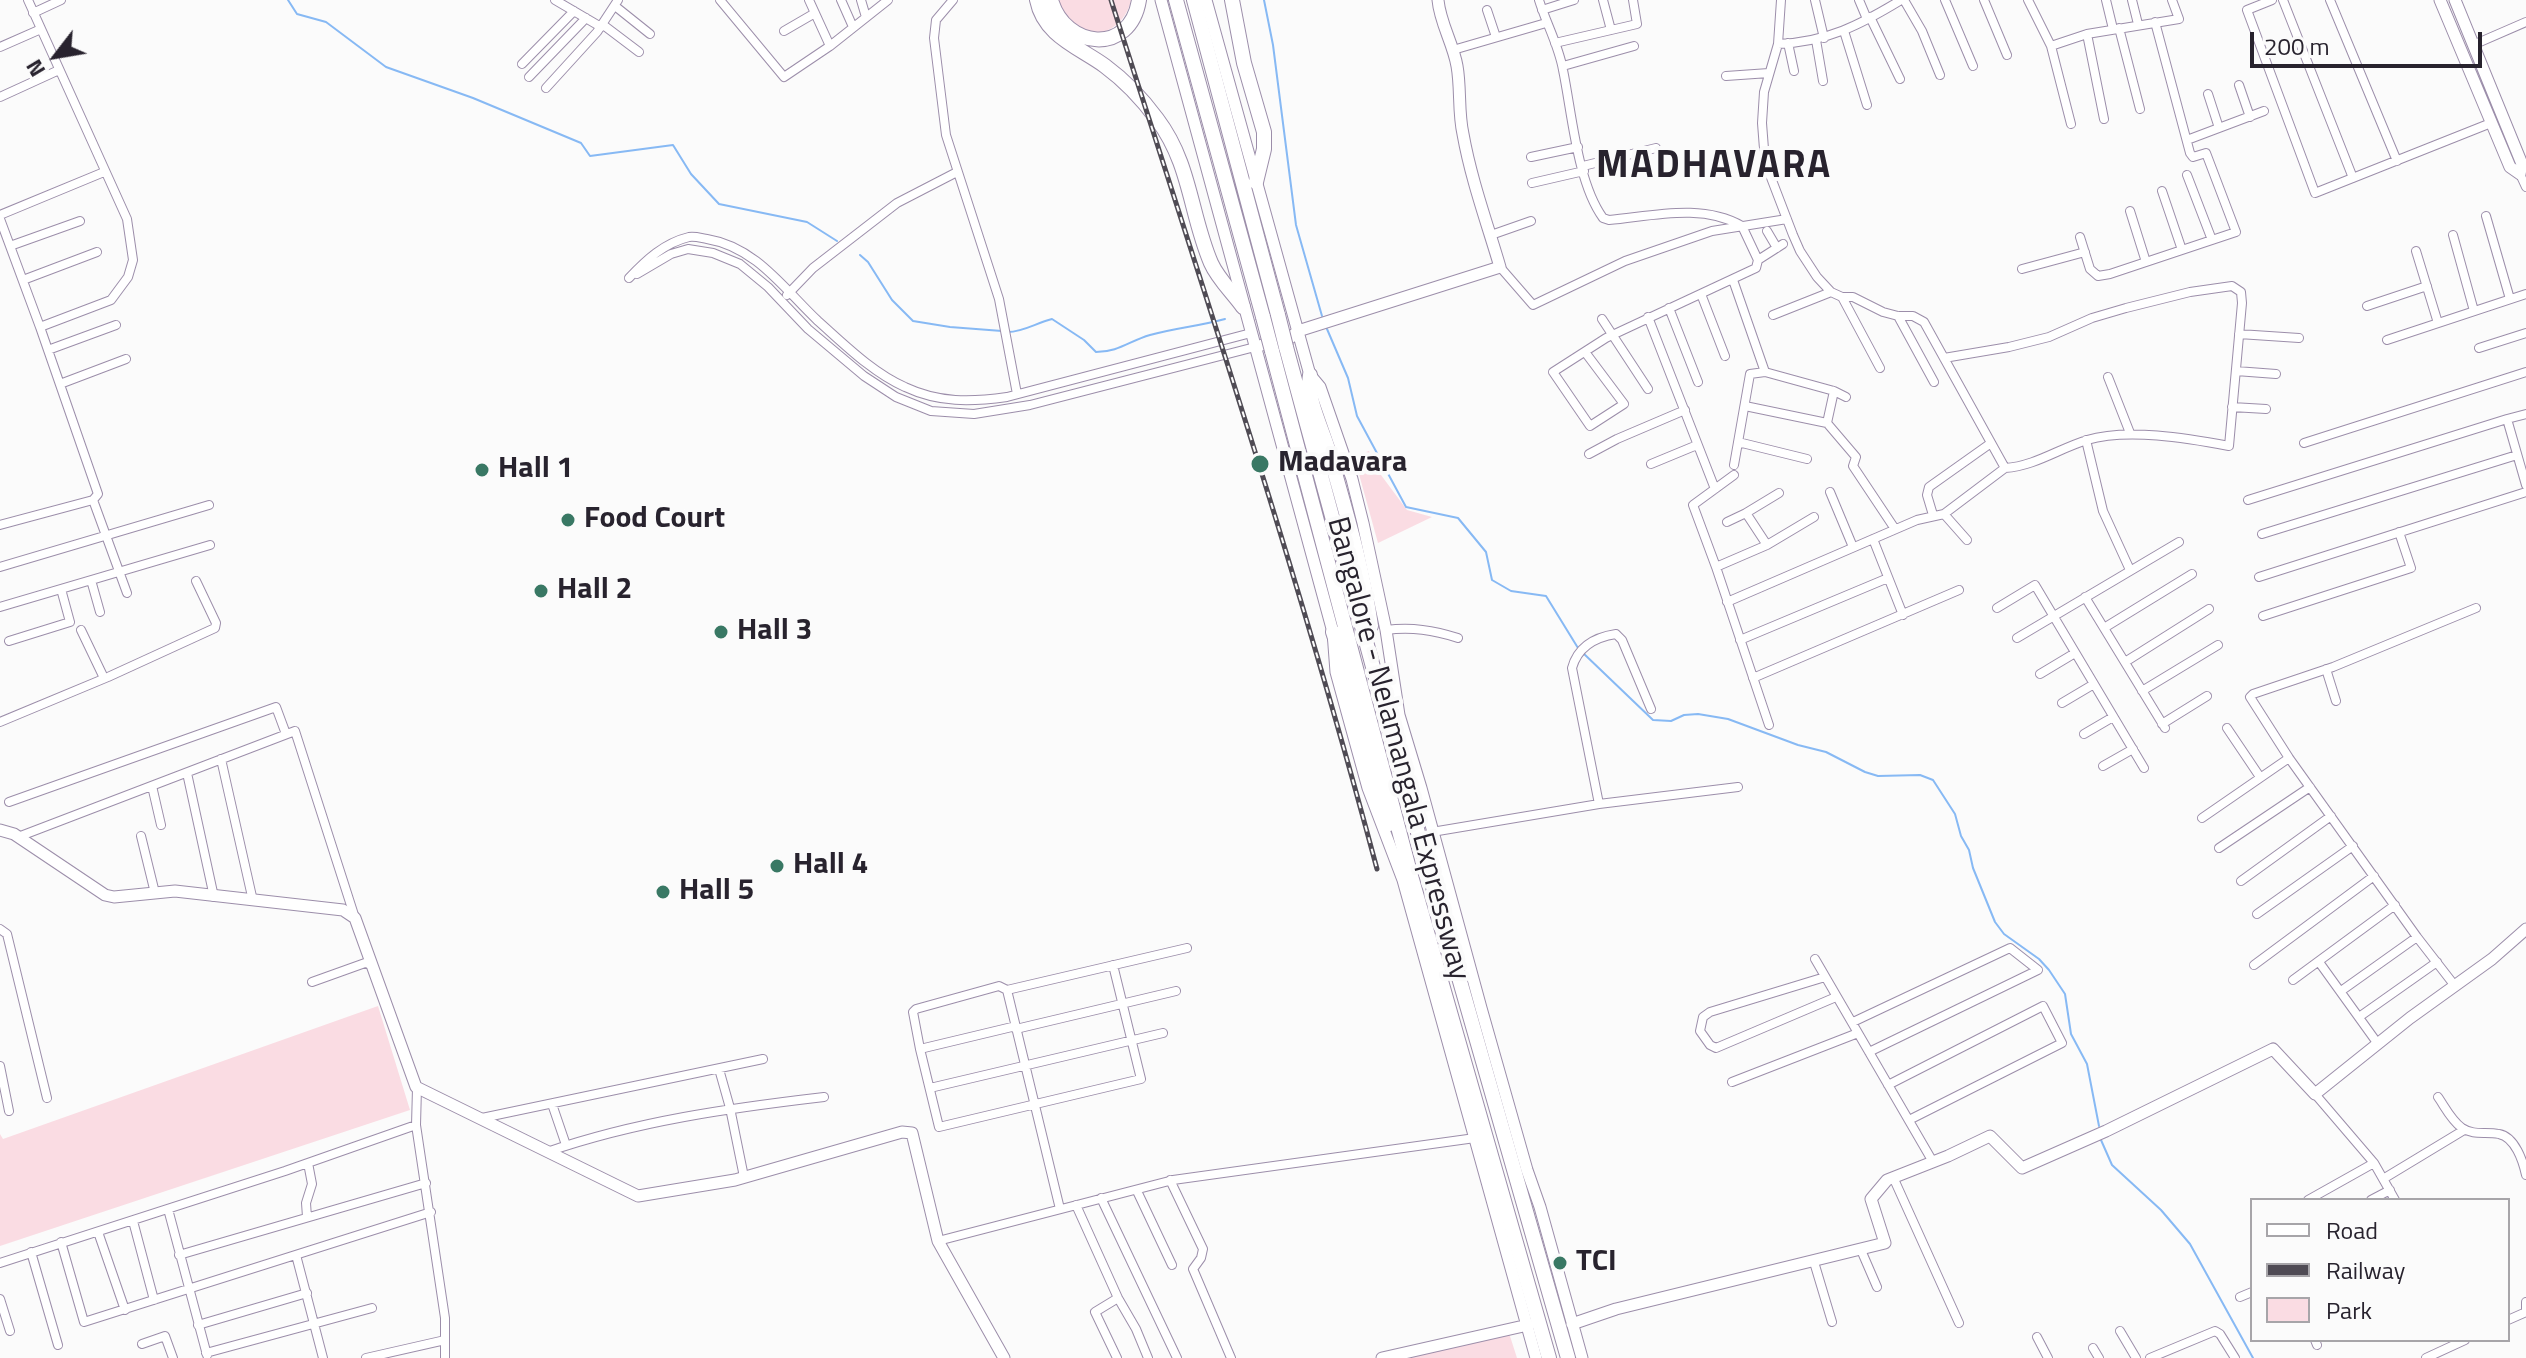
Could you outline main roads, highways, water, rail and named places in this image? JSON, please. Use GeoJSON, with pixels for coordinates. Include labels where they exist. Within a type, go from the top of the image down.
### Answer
{"type":"FeatureCollection","features":[{"type":"Feature","properties":{"kind":"highway"},"geometry":{"type":"LineString","coordinates":[[1037,0],[1043,19],[1052,29],[1108,68],[1157,120],[1174,147],[1185,174],[1212,266],[1243,307]]}},
{"type":"Feature","properties":{"kind":"highway"},"geometry":{"type":"LineString","coordinates":[[1051,0],[1055,13],[1071,30],[1093,40],[1105,40],[1125,31],[1136,13],[1139,0]]}},
{"type":"Feature","properties":{"kind":"highway","name":"Bangalore - Nelamangala Expressway"},"geometry":{"type":"LineString","coordinates":[[1176,0],[1270,316],[1411,876],[1549,1358]]}},
{"type":"Feature","properties":{"kind":"highway","name":"Bangalore - Nelamangala Expressway"},"geometry":{"type":"LineString","coordinates":[[1194,0],[1270,316]]}},
{"type":"Feature","properties":{"kind":"highway"},"geometry":{"type":"LineString","coordinates":[[1232,0],[1244,63],[1264,132],[1264,149],[1256,182]]}},
{"type":"Feature","properties":{"kind":"highway","name":"Bangalore - Nelamangala Expressway"},"geometry":{"type":"LineString","coordinates":[[1279,349],[1376,670],[1429,873],[1568,1358]]}},
{"type":"Feature","properties":{"kind":"highway"},"geometry":{"type":"LineString","coordinates":[[1310,375],[1308,386],[1365,587],[1376,670]]}},
{"type":"Feature","properties":{"kind":"highway"},"geometry":{"type":"LineString","coordinates":[[1333,632],[1346,670],[1378,797],[1411,876]]}},
{"type":"Feature","properties":{"kind":"waterway"},"geometry":{"type":"LineString","coordinates":[[288,0],[297,14],[326,22],[386,67],[473,98],[581,143],[590,156],[673,145],[691,174],[719,204],[807,222],[837,241]]}},
{"type":"Feature","properties":{"kind":"waterway"},"geometry":{"type":"LineString","coordinates":[[1264,0],[1273,45],[1296,225],[1322,316]]}},
{"type":"Feature","properties":{"kind":"waterway"},"geometry":{"type":"LineString","coordinates":[[860,255],[868,262],[892,300],[913,321],[1002,331]]}},
{"type":"Feature","properties":{"kind":"waterway"},"geometry":{"type":"LineString","coordinates":[[1008,332],[1052,319],[1084,340],[1096,352],[1124,346],[1143,337],[1225,319]]}},
{"type":"Feature","properties":{"kind":"waterway"},"geometry":{"type":"LineString","coordinates":[[1327,329],[1348,378],[1357,416],[1406,507],[1458,518],[1486,552],[1492,580],[1511,591],[1546,596],[1578,648]]}},
{"type":"Feature","properties":{"kind":"waterway"},"geometry":{"type":"LineString","coordinates":[[1582,652],[1653,720],[1671,721],[1684,715],[1698,714],[1728,719],[1826,752],[1878,776],[1920,775],[1933,780],[1955,814],[1995,922],[2004,934],[2039,959],[2065,994],[2071,1034],[2087,1064],[2099,1126]]}},
{"type":"Feature","properties":{"kind":"waterway"},"geometry":{"type":"LineString","coordinates":[[2101,1140],[2112,1165],[2161,1210],[2190,1244],[2253,1358]]}},
{"type":"Feature","properties":{"kind":"railway"},"geometry":{"type":"LineString","coordinates":[[1111,0],[1283,541],[1377,869]]}},
{"type":"Feature","properties":{"kind":"place","name":"Madavara"},"geometry":{"type":"Point","coordinates":[1260,464]}},
{"type":"Feature","properties":{"kind":"place","name":"Hall 1"},"geometry":{"type":"Point","coordinates":[482,470]}},
{"type":"Feature","properties":{"kind":"place","name":"Food Court"},"geometry":{"type":"Point","coordinates":[568,520]}},
{"type":"Feature","properties":{"kind":"place","name":"Hall 2"},"geometry":{"type":"Point","coordinates":[541,591]}},
{"type":"Feature","properties":{"kind":"place","name":"Hall 3"},"geometry":{"type":"Point","coordinates":[721,632]}},
{"type":"Feature","properties":{"kind":"place","name":"Hall 4"},"geometry":{"type":"Point","coordinates":[777,866]}},
{"type":"Feature","properties":{"kind":"place","name":"Hall 5"},"geometry":{"type":"Point","coordinates":[663,892]}},
{"type":"Feature","properties":{"kind":"place","name":"TCI"},"geometry":{"type":"Point","coordinates":[1560,1263]}},
{"type":"Feature","properties":{"kind":"district","name":"MADHAVARA"},"geometry":{"type":"Point","coordinates":[1714,168]}}]}
